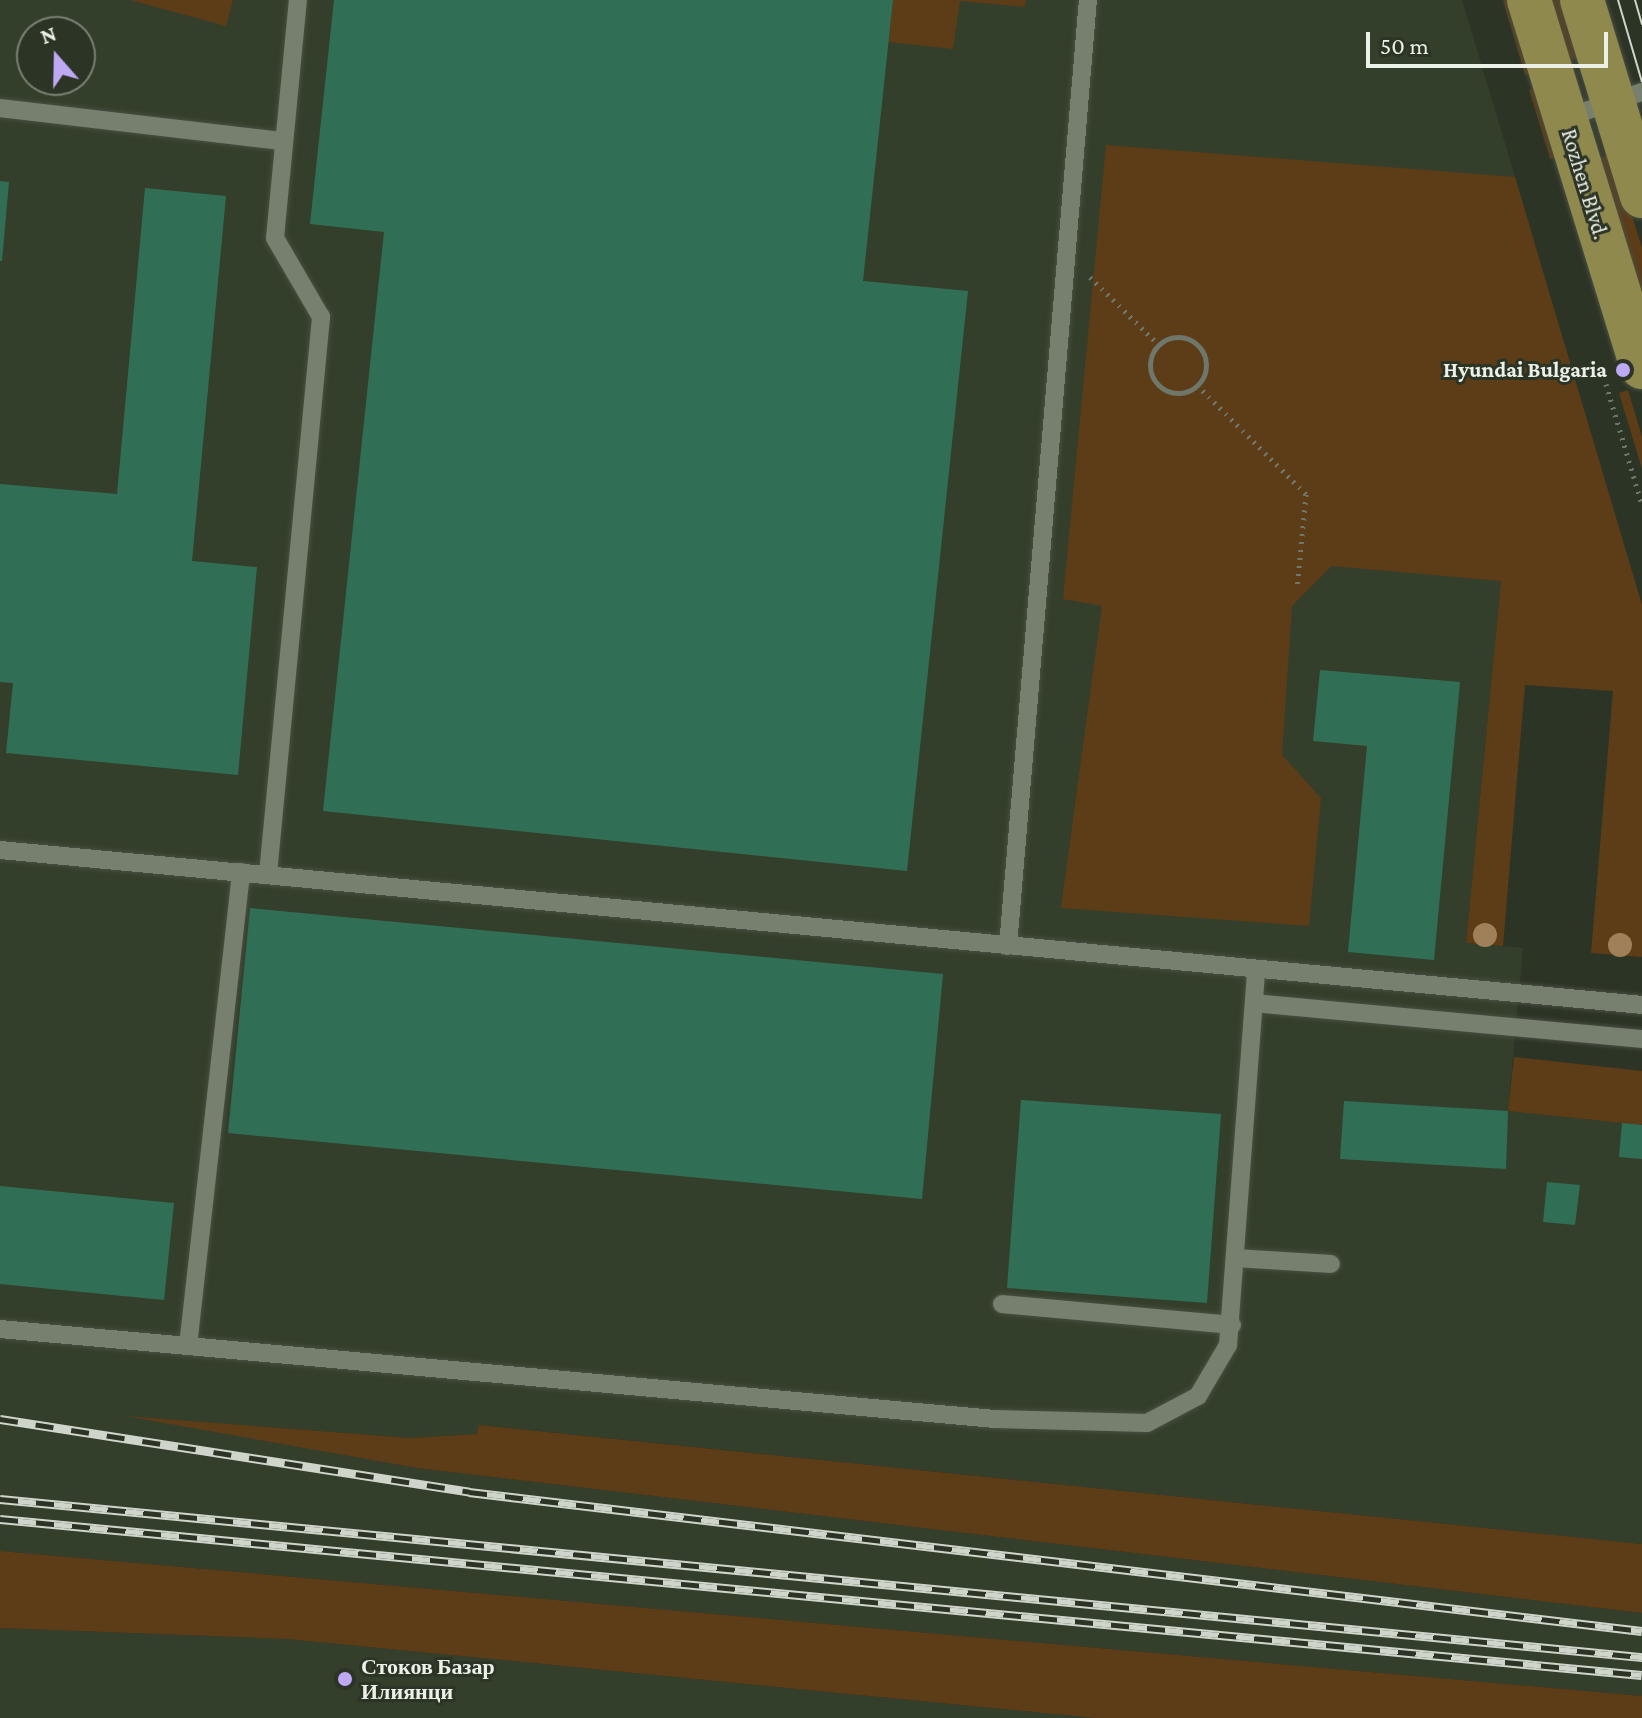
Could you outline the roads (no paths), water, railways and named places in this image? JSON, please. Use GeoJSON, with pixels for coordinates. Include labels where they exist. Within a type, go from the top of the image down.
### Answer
{"type":"FeatureCollection","features":[{"type":"Feature","properties":{"kind":"main road","name":"Rozhen Blvd."},"geometry":{"type":"LineString","coordinates":[[1529,0],[1642,367]]}},
{"type":"Feature","properties":{"kind":"main road"},"geometry":{"type":"LineString","coordinates":[[1582,0],[1627,97],[1642,196]]}},
{"type":"Feature","properties":{"kind":"lane"},"geometry":{"type":"LineString","coordinates":[[268,874],[321,317],[275,238],[298,0]]}},
{"type":"Feature","properties":{"kind":"lane"},"geometry":{"type":"LineString","coordinates":[[1008,946],[1088,0]]}},
{"type":"Feature","properties":{"kind":"lane"},"geometry":{"type":"LineString","coordinates":[[1565,118],[1627,97]]}},
{"type":"Feature","properties":{"kind":"lane"},"geometry":{"type":"LineString","coordinates":[[0,108],[283,141]]}},
{"type":"Feature","properties":{"kind":"lane"},"geometry":{"type":"LineString","coordinates":[[0,850],[1642,1005]]}},
{"type":"Feature","properties":{"kind":"lane"},"geometry":{"type":"LineString","coordinates":[[188,1346],[241,872]]}},
{"type":"Feature","properties":{"kind":"lane"},"geometry":{"type":"LineString","coordinates":[[0,1329],[1128,1426],[1166,1417],[1198,1396],[1222,1363],[1232,1325],[1256,970]]}},
{"type":"Feature","properties":{"kind":"lane"},"geometry":{"type":"LineString","coordinates":[[1254,1003],[1642,1039]]}},
{"type":"Feature","properties":{"kind":"lane"},"geometry":{"type":"LineString","coordinates":[[1236,1258],[1331,1264]]}},
{"type":"Feature","properties":{"kind":"lane"},"geometry":{"type":"LineString","coordinates":[[1002,1304],[1232,1325]]}},
{"type":"Feature","properties":{"kind":"tram line"},"geometry":{"type":"LineString","coordinates":[[1618,0],[1642,82]]}},
{"type":"Feature","properties":{"kind":"tram line"},"geometry":{"type":"LineString","coordinates":[[1635,0],[1642,24]]}},
{"type":"Feature","properties":{"kind":"railway"},"geometry":{"type":"LineString","coordinates":[[0,1419],[469,1492],[1642,1631]]}},
{"type":"Feature","properties":{"kind":"railway"},"geometry":{"type":"LineString","coordinates":[[0,1499],[1642,1657]]}},
{"type":"Feature","properties":{"kind":"railway"},"geometry":{"type":"LineString","coordinates":[[0,1519],[1642,1675]]}},
{"type":"Feature","properties":{"kind":"place","name":"Hyundai Bulgaria"},"geometry":{"type":"Point","coordinates":[1623,370]}},
{"type":"Feature","properties":{"kind":"place","name":"Стоков Базар Илиянци"},"geometry":{"type":"Point","coordinates":[345,1679]}}]}
